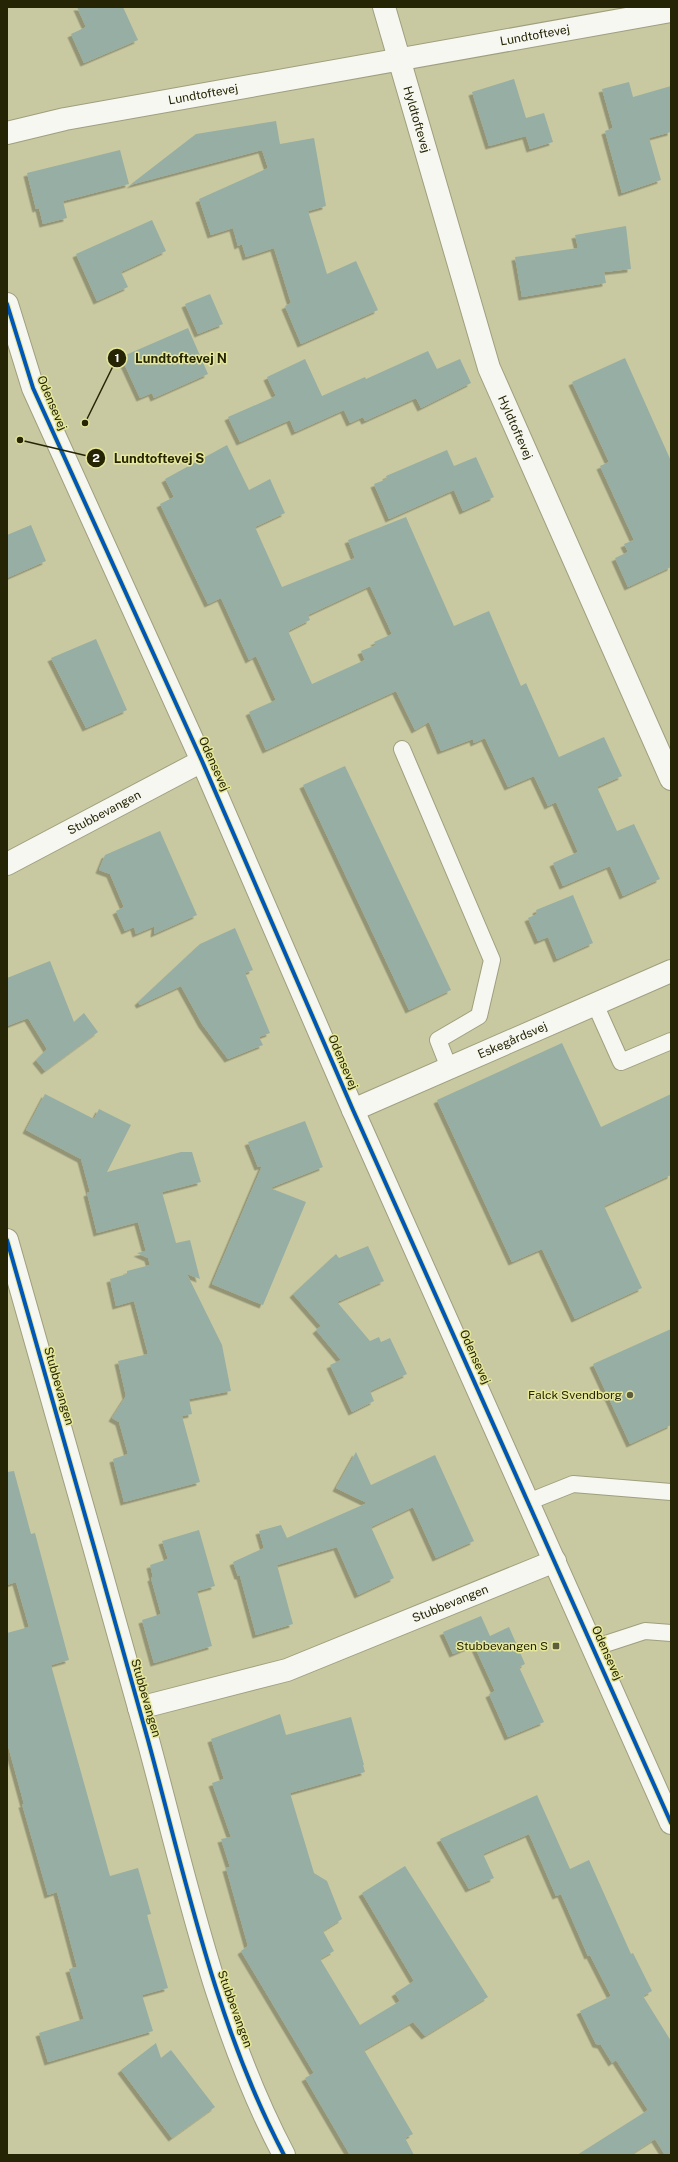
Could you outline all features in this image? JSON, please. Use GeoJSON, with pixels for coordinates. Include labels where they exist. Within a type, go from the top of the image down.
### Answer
{"type":"FeatureCollection","features":[{"type":"Feature","properties":{"kind":"street"},"geometry":{"type":"LineString","coordinates":[[384,7],[400,60]]}},
{"type":"Feature","properties":{"kind":"street","name":"Lundtoftevej"},"geometry":{"type":"LineString","coordinates":[[7,133],[65,119],[671,11]]}},
{"type":"Feature","properties":{"kind":"street","name":"Hyldtoftevej"},"geometry":{"type":"LineString","coordinates":[[400,60],[489,368],[671,779]]}},
{"type":"Feature","properties":{"kind":"street","name":"Odensevej"},"geometry":{"type":"LineString","coordinates":[[7,304],[33,388],[202,761],[353,1110],[671,1823]]}},
{"type":"Feature","properties":{"kind":"street","name":"Odensevej"},"geometry":{"type":"LineString","coordinates":[[7,349],[33,388]]}},
{"type":"Feature","properties":{"kind":"street","name":"Stubbevangen"},"geometry":{"type":"LineString","coordinates":[[7,864],[202,761]]}},
{"type":"Feature","properties":{"kind":"street","name":"Eskegårdsvej"},"geometry":{"type":"LineString","coordinates":[[353,1110],[671,971]]}},
{"type":"Feature","properties":{"kind":"street","name":"Stubbevangen"},"geometry":{"type":"LineString","coordinates":[[7,1240],[139,1708],[215,1988],[268,2123],[284,2155]]}},
{"type":"Feature","properties":{"kind":"street","name":"Stubbevangen"},"geometry":{"type":"LineString","coordinates":[[139,1708],[287,1670],[555,1561]]}},
{"type":"Feature","properties":{"kind":"lane"},"geometry":{"type":"LineString","coordinates":[[402,748],[492,960],[479,1016],[438,1040],[449,1068]]}},
{"type":"Feature","properties":{"kind":"lane"},"geometry":{"type":"LineString","coordinates":[[595,1004],[620,1062],[671,1041]]}},
{"type":"Feature","properties":{"kind":"lane"},"geometry":{"type":"LineString","coordinates":[[528,1502],[573,1484],[671,1492]]}},
{"type":"Feature","properties":{"kind":"lane"},"geometry":{"type":"LineString","coordinates":[[593,1648],[645,1631],[671,1633]]}},
{"type":"Feature","properties":{"kind":"building"},"geometry":{"type":"Polygon","coordinates":[[[77,7],[123,7],[138,40],[84,63],[71,34],[86,27],[77,7]]]}},
{"type":"Feature","properties":{"kind":"building"},"geometry":{"type":"Polygon","coordinates":[[[514,79],[526,118],[544,113],[553,142],[530,149],[526,136],[489,146],[472,92],[514,79]]]}},
{"type":"Feature","properties":{"kind":"building"},"geometry":{"type":"Polygon","coordinates":[[[629,82],[633,97],[671,86],[671,132],[649,138],[661,180],[622,193],[605,131],[613,128],[602,89],[629,82]]]}},
{"type":"Feature","properties":{"kind":"building"},"geometry":{"type":"Polygon","coordinates":[[[276,121],[280,144],[314,138],[326,206],[308,211],[327,274],[356,261],[378,310],[301,344],[285,306],[291,303],[274,248],[246,257],[242,244],[238,246],[233,228],[211,235],[199,199],[268,168],[262,150],[130,185],[196,134],[276,121]]]}},
{"type":"Feature","properties":{"kind":"building"},"geometry":{"type":"Polygon","coordinates":[[[120,150],[129,184],[63,201],[67,218],[43,224],[39,208],[36,209],[27,173],[120,150]]]}},
{"type":"Feature","properties":{"kind":"building"},"geometry":{"type":"Polygon","coordinates":[[[152,220],[166,251],[121,272],[128,287],[97,301],[76,254],[152,220]]]}},
{"type":"Feature","properties":{"kind":"building"},"geometry":{"type":"Polygon","coordinates":[[[626,226],[631,269],[604,272],[606,283],[522,297],[515,257],[578,248],[575,235],[626,226]]]}},
{"type":"Feature","properties":{"kind":"building"},"geometry":{"type":"Polygon","coordinates":[[[210,294],[223,324],[198,334],[185,304],[210,294]]]}},
{"type":"Feature","properties":{"kind":"building"},"geometry":{"type":"Polygon","coordinates":[[[188,328],[208,374],[154,398],[152,393],[140,398],[121,357],[188,328]]]}},
{"type":"Feature","properties":{"kind":"building"},"geometry":{"type":"Polygon","coordinates":[[[428,351],[437,369],[460,359],[471,383],[421,408],[416,398],[365,421],[363,417],[350,423],[344,410],[295,432],[290,420],[240,442],[228,417],[276,396],[267,377],[305,359],[322,396],[365,377],[366,379],[428,351]]]}},
{"type":"Feature","properties":{"kind":"building"},"geometry":{"type":"Polygon","coordinates":[[[625,358],[671,461],[671,567],[628,587],[615,558],[628,552],[624,544],[634,540],[600,466],[609,462],[572,382],[625,358]]]}},
{"type":"Feature","properties":{"kind":"building"},"geometry":{"type":"Polygon","coordinates":[[[227,445],[249,490],[270,479],[285,513],[255,527],[282,587],[355,558],[348,540],[406,517],[454,626],[489,611],[521,686],[526,683],[559,757],[604,737],[622,776],[597,787],[617,831],[634,824],[660,879],[623,896],[610,866],[563,886],[553,863],[578,852],[556,802],[548,806],[534,776],[508,787],[485,738],[474,743],[473,739],[441,751],[429,722],[415,730],[396,691],[266,750],[249,712],[276,700],[256,656],[249,660],[221,598],[208,604],[160,504],[174,497],[165,479],[227,445]],[[370,586],[308,615],[310,620],[288,631],[312,684],[365,660],[361,651],[376,645],[374,642],[392,634],[370,586]]]}},
{"type":"Feature","properties":{"kind":"building"},"geometry":{"type":"Polygon","coordinates":[[[447,450],[454,466],[476,457],[494,497],[463,511],[454,490],[389,519],[374,484],[387,479],[386,476],[447,450]]]}},
{"type":"Feature","properties":{"kind":"building"},"geometry":{"type":"Polygon","coordinates":[[[31,525],[46,561],[7,578],[7,535],[31,525]]]}},
{"type":"Feature","properties":{"kind":"building"},"geometry":{"type":"Polygon","coordinates":[[[96,639],[127,710],[86,728],[51,658],[96,639]]]}},
{"type":"Feature","properties":{"kind":"building"},"geometry":{"type":"Polygon","coordinates":[[[345,766],[451,990],[409,1010],[303,785],[345,766]]]}},
{"type":"Feature","properties":{"kind":"building"},"geometry":{"type":"Polygon","coordinates":[[[160,831],[197,915],[154,934],[155,926],[136,934],[134,927],[125,931],[116,911],[124,907],[110,874],[99,870],[105,855],[160,831]]]}},
{"type":"Feature","properties":{"kind":"building"},"geometry":{"type":"Polygon","coordinates":[[[573,895],[593,943],[557,959],[548,937],[538,941],[528,918],[537,914],[536,910],[573,895]]]}},
{"type":"Feature","properties":{"kind":"building"},"geometry":{"type":"Polygon","coordinates":[[[235,928],[253,970],[245,973],[270,1033],[259,1037],[263,1045],[228,1059],[202,1024],[181,986],[140,1005],[138,1002],[200,944],[235,928]]]}},
{"type":"Feature","properties":{"kind":"building"},"geometry":{"type":"Polygon","coordinates":[[[50,961],[74,1022],[84,1013],[98,1032],[45,1071],[36,1060],[47,1049],[28,1018],[7,1026],[7,978],[50,961]]]}},
{"type":"Feature","properties":{"kind":"building"},"geometry":{"type":"Polygon","coordinates":[[[562,1043],[601,1127],[671,1094],[671,1175],[604,1206],[642,1288],[575,1319],[542,1249],[512,1262],[437,1100],[562,1043]]]}},
{"type":"Feature","properties":{"kind":"building"},"geometry":{"type":"Polygon","coordinates":[[[45,1094],[94,1119],[99,1109],[131,1125],[107,1172],[181,1152],[192,1152],[201,1182],[162,1192],[176,1243],[190,1240],[200,1279],[187,1274],[222,1345],[231,1391],[189,1399],[192,1414],[182,1416],[200,1482],[124,1502],[113,1459],[128,1454],[119,1422],[112,1418],[126,1396],[118,1361],[148,1354],[134,1301],[116,1306],[110,1279],[127,1274],[127,1271],[150,1265],[148,1258],[137,1253],[146,1251],[138,1222],[97,1233],[87,1193],[90,1192],[81,1159],[26,1130],[45,1094]]]}},
{"type":"Feature","properties":{"kind":"building"},"geometry":{"type":"Polygon","coordinates":[[[305,1121],[323,1167],[270,1188],[306,1202],[263,1305],[212,1284],[262,1166],[258,1167],[248,1142],[305,1121]]]}},
{"type":"Feature","properties":{"kind":"building"},"geometry":{"type":"Polygon","coordinates":[[[368,1246],[384,1281],[337,1302],[370,1341],[379,1337],[381,1342],[390,1338],[407,1374],[370,1391],[374,1401],[352,1412],[330,1365],[341,1360],[316,1330],[321,1326],[293,1294],[336,1254],[339,1258],[368,1246]]]}},
{"type":"Feature","properties":{"kind":"building"},"geometry":{"type":"Polygon","coordinates":[[[671,1329],[671,1425],[630,1444],[593,1364],[671,1329]]]}},
{"type":"Feature","properties":{"kind":"building"},"geometry":{"type":"Polygon","coordinates":[[[356,1452],[371,1485],[435,1455],[474,1541],[436,1558],[413,1507],[371,1527],[394,1578],[358,1595],[337,1547],[277,1565],[293,1624],[256,1635],[240,1576],[238,1576],[233,1562],[264,1548],[259,1531],[281,1525],[287,1538],[367,1503],[336,1488],[356,1452]]]}},
{"type":"Feature","properties":{"kind":"building"},"geometry":{"type":"Polygon","coordinates":[[[14,1471],[31,1534],[35,1533],[69,1660],[51,1665],[110,1876],[138,1868],[151,1914],[147,1915],[168,1988],[142,1995],[153,2031],[48,2062],[39,2033],[84,2019],[69,1969],[77,1967],[57,1892],[48,1895],[22,1804],[24,1804],[7,1742],[7,1633],[29,1627],[16,1582],[7,1585],[7,1472],[14,1471]]]}},
{"type":"Feature","properties":{"kind":"building"},"geometry":{"type":"Polygon","coordinates":[[[199,1530],[215,1586],[197,1591],[212,1646],[154,1663],[142,1620],[161,1614],[151,1578],[153,1577],[150,1565],[168,1559],[162,1541],[199,1530]]]}},
{"type":"Feature","properties":{"kind":"building"},"geometry":{"type":"Polygon","coordinates":[[[481,1616],[490,1636],[509,1627],[525,1664],[519,1667],[544,1722],[508,1737],[489,1694],[495,1691],[474,1645],[453,1654],[443,1632],[481,1616]]]}},
{"type":"Feature","properties":{"kind":"building"},"geometry":{"type":"Polygon","coordinates":[[[280,1714],[286,1735],[351,1717],[364,1765],[365,1772],[290,1793],[314,1873],[327,1881],[342,1919],[323,1931],[334,1951],[320,1959],[360,2025],[400,2001],[395,1993],[414,1981],[362,1893],[405,1866],[488,1997],[425,2036],[413,2022],[364,2050],[413,2134],[405,2138],[414,2155],[350,2155],[305,2078],[314,2073],[241,1951],[248,1946],[226,1868],[230,1867],[221,1839],[231,1837],[212,1783],[224,1779],[211,1739],[280,1714]]]}},
{"type":"Feature","properties":{"kind":"building"},"geometry":{"type":"Polygon","coordinates":[[[537,1795],[570,1869],[589,1860],[631,1954],[633,1953],[652,1991],[643,1996],[671,2041],[671,2155],[665,2155],[655,2139],[630,2155],[577,2155],[648,2110],[616,2060],[612,2063],[601,2045],[596,2044],[580,2011],[611,1996],[590,1955],[588,1956],[561,1894],[556,1896],[529,1834],[483,1854],[494,1878],[469,1889],[440,1839],[537,1795]]]}},
{"type":"Feature","properties":{"kind":"building"},"geometry":{"type":"Polygon","coordinates":[[[156,2043],[161,2058],[171,2050],[215,2107],[172,2138],[121,2070],[156,2043]]]}},
{"type":"Feature","properties":{"kind":"cycle path"},"geometry":{"type":"LineString","coordinates":[[7,304],[33,388],[202,761],[353,1110],[671,1823]]}},
{"type":"Feature","properties":{"kind":"cycle path"},"geometry":{"type":"LineString","coordinates":[[7,1240],[131,1677],[205,1952],[239,2055],[260,2106],[284,2155]]}},
{"type":"Feature","properties":{"kind":"place","name":"Lundtoftevej N"},"geometry":{"type":"Point","coordinates":[85,423]}},
{"type":"Feature","properties":{"kind":"place","name":"Lundtoftevej S"},"geometry":{"type":"Point","coordinates":[20,440]}},
{"type":"Feature","properties":{"kind":"place","name":"Falck Svendborg"},"geometry":{"type":"Point","coordinates":[630,1395]}},
{"type":"Feature","properties":{"kind":"place","name":"Stubbevangen S"},"geometry":{"type":"Point","coordinates":[556,1646]}}]}
